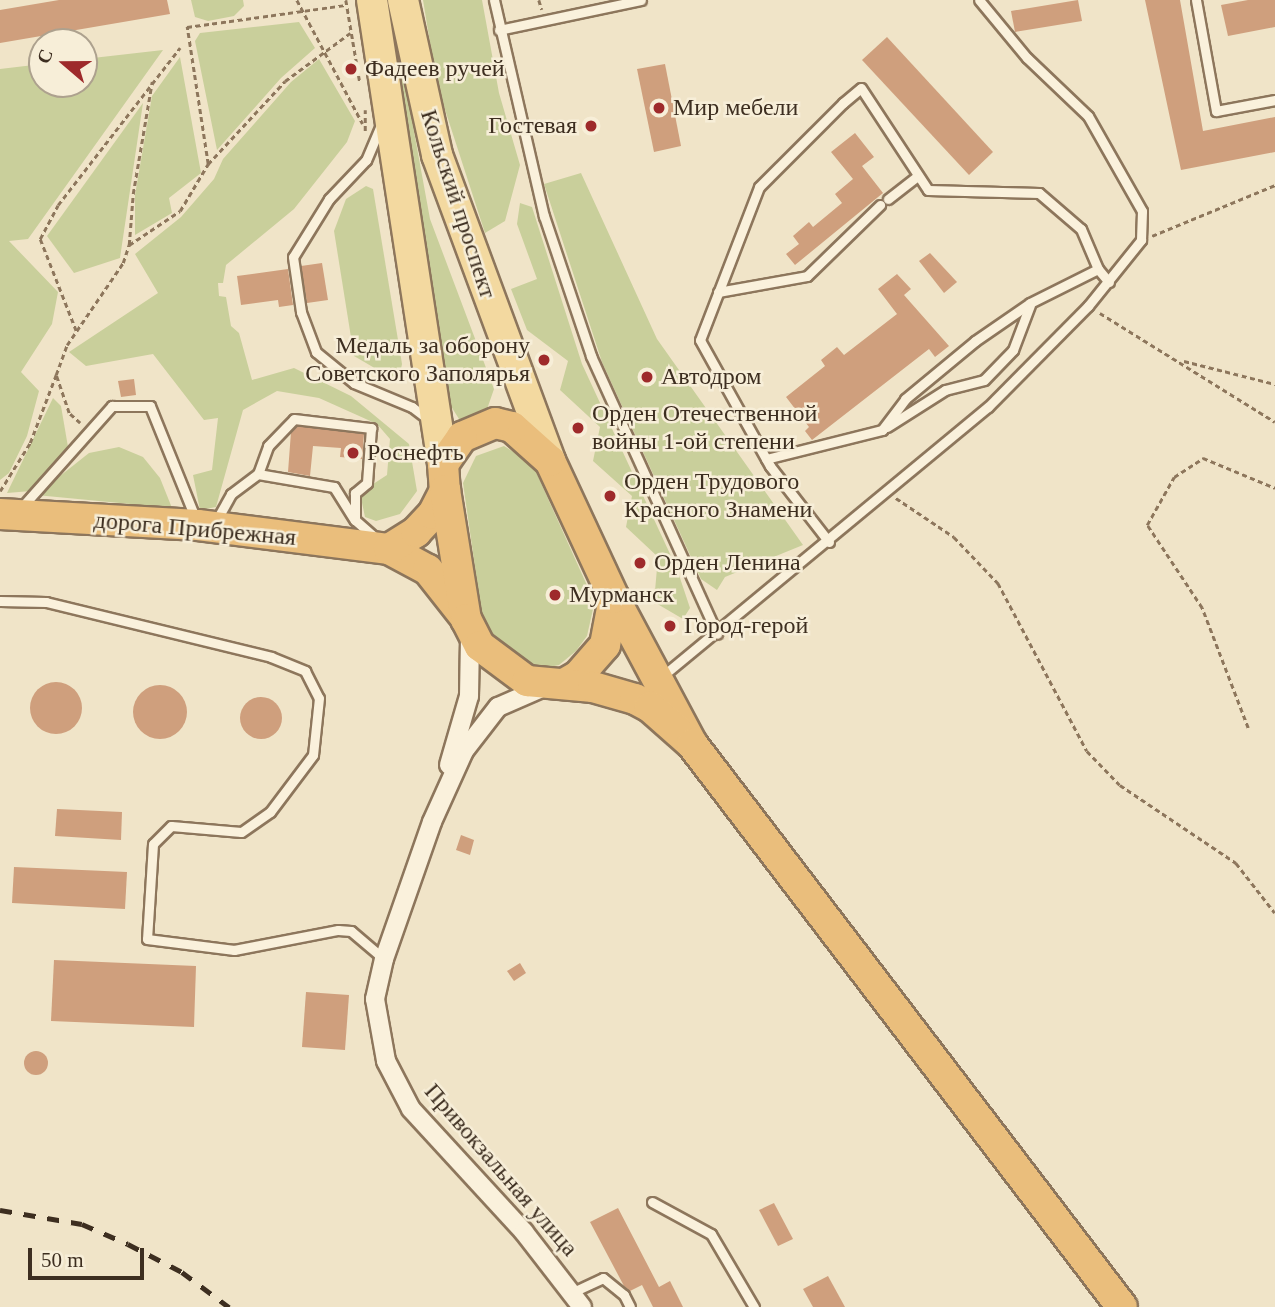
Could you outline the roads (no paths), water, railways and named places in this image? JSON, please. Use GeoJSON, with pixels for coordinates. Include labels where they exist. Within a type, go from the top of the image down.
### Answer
{"type":"FeatureCollection","features":[{"type":"Feature","properties":{"kind":"highway"},"geometry":{"type":"LineString","coordinates":[[550,461],[526,435],[495,423],[462,437],[444,477],[433,514],[416,532],[389,549],[428,570],[468,625],[506,670],[527,681],[635,699],[650,707],[692,744],[1122,1307]]}},
{"type":"Feature","properties":{"kind":"highway","name":"Кольский проспект"},"geometry":{"type":"LineString","coordinates":[[550,461],[614,598],[692,744]]}},
{"type":"Feature","properties":{"kind":"highway","name":"Кольский проспект"},"geometry":{"type":"LineString","coordinates":[[444,477],[468,625]]}},
{"type":"Feature","properties":{"kind":"highway","name":"дорога Прибрежная"},"geometry":{"type":"LineString","coordinates":[[5,506],[205,526],[389,549]]}},
{"type":"Feature","properties":{"kind":"highway"},"geometry":{"type":"LineString","coordinates":[[557,684],[578,676],[604,645],[614,598]]}},
{"type":"Feature","properties":{"kind":"main road","name":"Кольский проспект"},"geometry":{"type":"LineString","coordinates":[[403,0],[437,155],[550,461]]}},
{"type":"Feature","properties":{"kind":"main road","name":"Кольский проспект"},"geometry":{"type":"LineString","coordinates":[[359,3],[369,109],[436,426],[444,477]]}},
{"type":"Feature","properties":{"kind":"street"},"geometry":{"type":"LineString","coordinates":[[434,819],[469,696],[468,625]]}},
{"type":"Feature","properties":{"kind":"street"},"geometry":{"type":"LineString","coordinates":[[434,819],[478,730],[498,707],[557,684]]}},
{"type":"Feature","properties":{"kind":"street","name":"Привокзальная улица"},"geometry":{"type":"LineString","coordinates":[[434,819],[384,959],[375,999],[380,1037],[411,1109],[578,1299]]}},
{"type":"Feature","properties":{"kind":"lane"},"geometry":{"type":"LineString","coordinates":[[494,0],[544,216],[590,356],[718,634]]}},
{"type":"Feature","properties":{"kind":"lane"},"geometry":{"type":"LineString","coordinates":[[499,30],[641,0]]}},
{"type":"Feature","properties":{"kind":"lane"},"geometry":{"type":"LineString","coordinates":[[659,679],[718,634],[988,407],[1088,306],[1141,240],[1142,211],[1088,116],[1027,58],[979,0]]}},
{"type":"Feature","properties":{"kind":"lane"},"geometry":{"type":"LineString","coordinates":[[1196,0],[1216,111],[1275,100]]}},
{"type":"Feature","properties":{"kind":"lane"},"geometry":{"type":"LineString","coordinates":[[829,542],[766,459],[700,340],[759,187],[861,88],[917,176],[929,190],[1040,193],[1081,229],[1098,269],[1109,282]]}},
{"type":"Feature","properties":{"kind":"lane"},"geometry":{"type":"LineString","coordinates":[[369,109],[380,132],[369,153],[329,199],[293,257],[301,312],[316,352],[354,383],[412,407],[436,426]]}},
{"type":"Feature","properties":{"kind":"lane"},"geometry":{"type":"LineString","coordinates":[[718,292],[807,275],[884,202],[917,176]]}},
{"type":"Feature","properties":{"kind":"lane"},"geometry":{"type":"LineString","coordinates":[[882,430],[905,399],[975,341],[1030,303],[1098,269]]}},
{"type":"Feature","properties":{"kind":"lane"},"geometry":{"type":"LineString","coordinates":[[766,459],[882,430],[945,390],[984,380],[1013,350],[1030,303]]}},
{"type":"Feature","properties":{"kind":"lane"},"geometry":{"type":"LineString","coordinates":[[5,506],[91,434],[111,406],[150,407],[205,526],[232,494],[258,474],[268,446],[294,419],[371,428],[367,483],[355,493],[355,520]]}},
{"type":"Feature","properties":{"kind":"lane"},"geometry":{"type":"LineString","coordinates":[[258,474],[334,487],[355,520],[389,549]]}},
{"type":"Feature","properties":{"kind":"lane"},"geometry":{"type":"LineString","coordinates":[[0,601],[46,602],[271,657],[305,671],[319,698],[313,755],[270,812],[241,832],[171,826],[153,844],[147,939],[234,950],[338,930],[351,931],[384,959]]}},
{"type":"Feature","properties":{"kind":"lane"},"geometry":{"type":"LineString","coordinates":[[652,1202],[710,1234],[754,1307]]}},
{"type":"Feature","properties":{"kind":"lane"},"geometry":{"type":"LineString","coordinates":[[578,1299],[603,1279],[624,1295],[630,1307]]}},
{"type":"Feature","properties":{"kind":"railway"},"geometry":{"type":"LineString","coordinates":[[0,1210],[82,1224],[182,1272],[229,1307]]}},
{"type":"Feature","properties":{"kind":"place","name":"Фадеев ручей"},"geometry":{"type":"Point","coordinates":[351,69]}},
{"type":"Feature","properties":{"kind":"place","name":"Мир мебели"},"geometry":{"type":"Point","coordinates":[659,108]}},
{"type":"Feature","properties":{"kind":"place","name":"Гостевая"},"geometry":{"type":"Point","coordinates":[591,126]}},
{"type":"Feature","properties":{"kind":"place","name":"Медаль за оборону Советского Заполярья"},"geometry":{"type":"Point","coordinates":[544,360]}},
{"type":"Feature","properties":{"kind":"place","name":"Автодром"},"geometry":{"type":"Point","coordinates":[647,377]}},
{"type":"Feature","properties":{"kind":"place","name":"Орден Отечественной войны 1-ой степени"},"geometry":{"type":"Point","coordinates":[578,428]}},
{"type":"Feature","properties":{"kind":"place","name":"Роснефть"},"geometry":{"type":"Point","coordinates":[353,453]}},
{"type":"Feature","properties":{"kind":"place","name":"Орден Трудового Красного Знамени"},"geometry":{"type":"Point","coordinates":[610,496]}},
{"type":"Feature","properties":{"kind":"place","name":"Орден Ленина"},"geometry":{"type":"Point","coordinates":[640,563]}},
{"type":"Feature","properties":{"kind":"place","name":"Мурманск"},"geometry":{"type":"Point","coordinates":[555,595]}},
{"type":"Feature","properties":{"kind":"place","name":"Город-герой"},"geometry":{"type":"Point","coordinates":[670,626]}}]}
